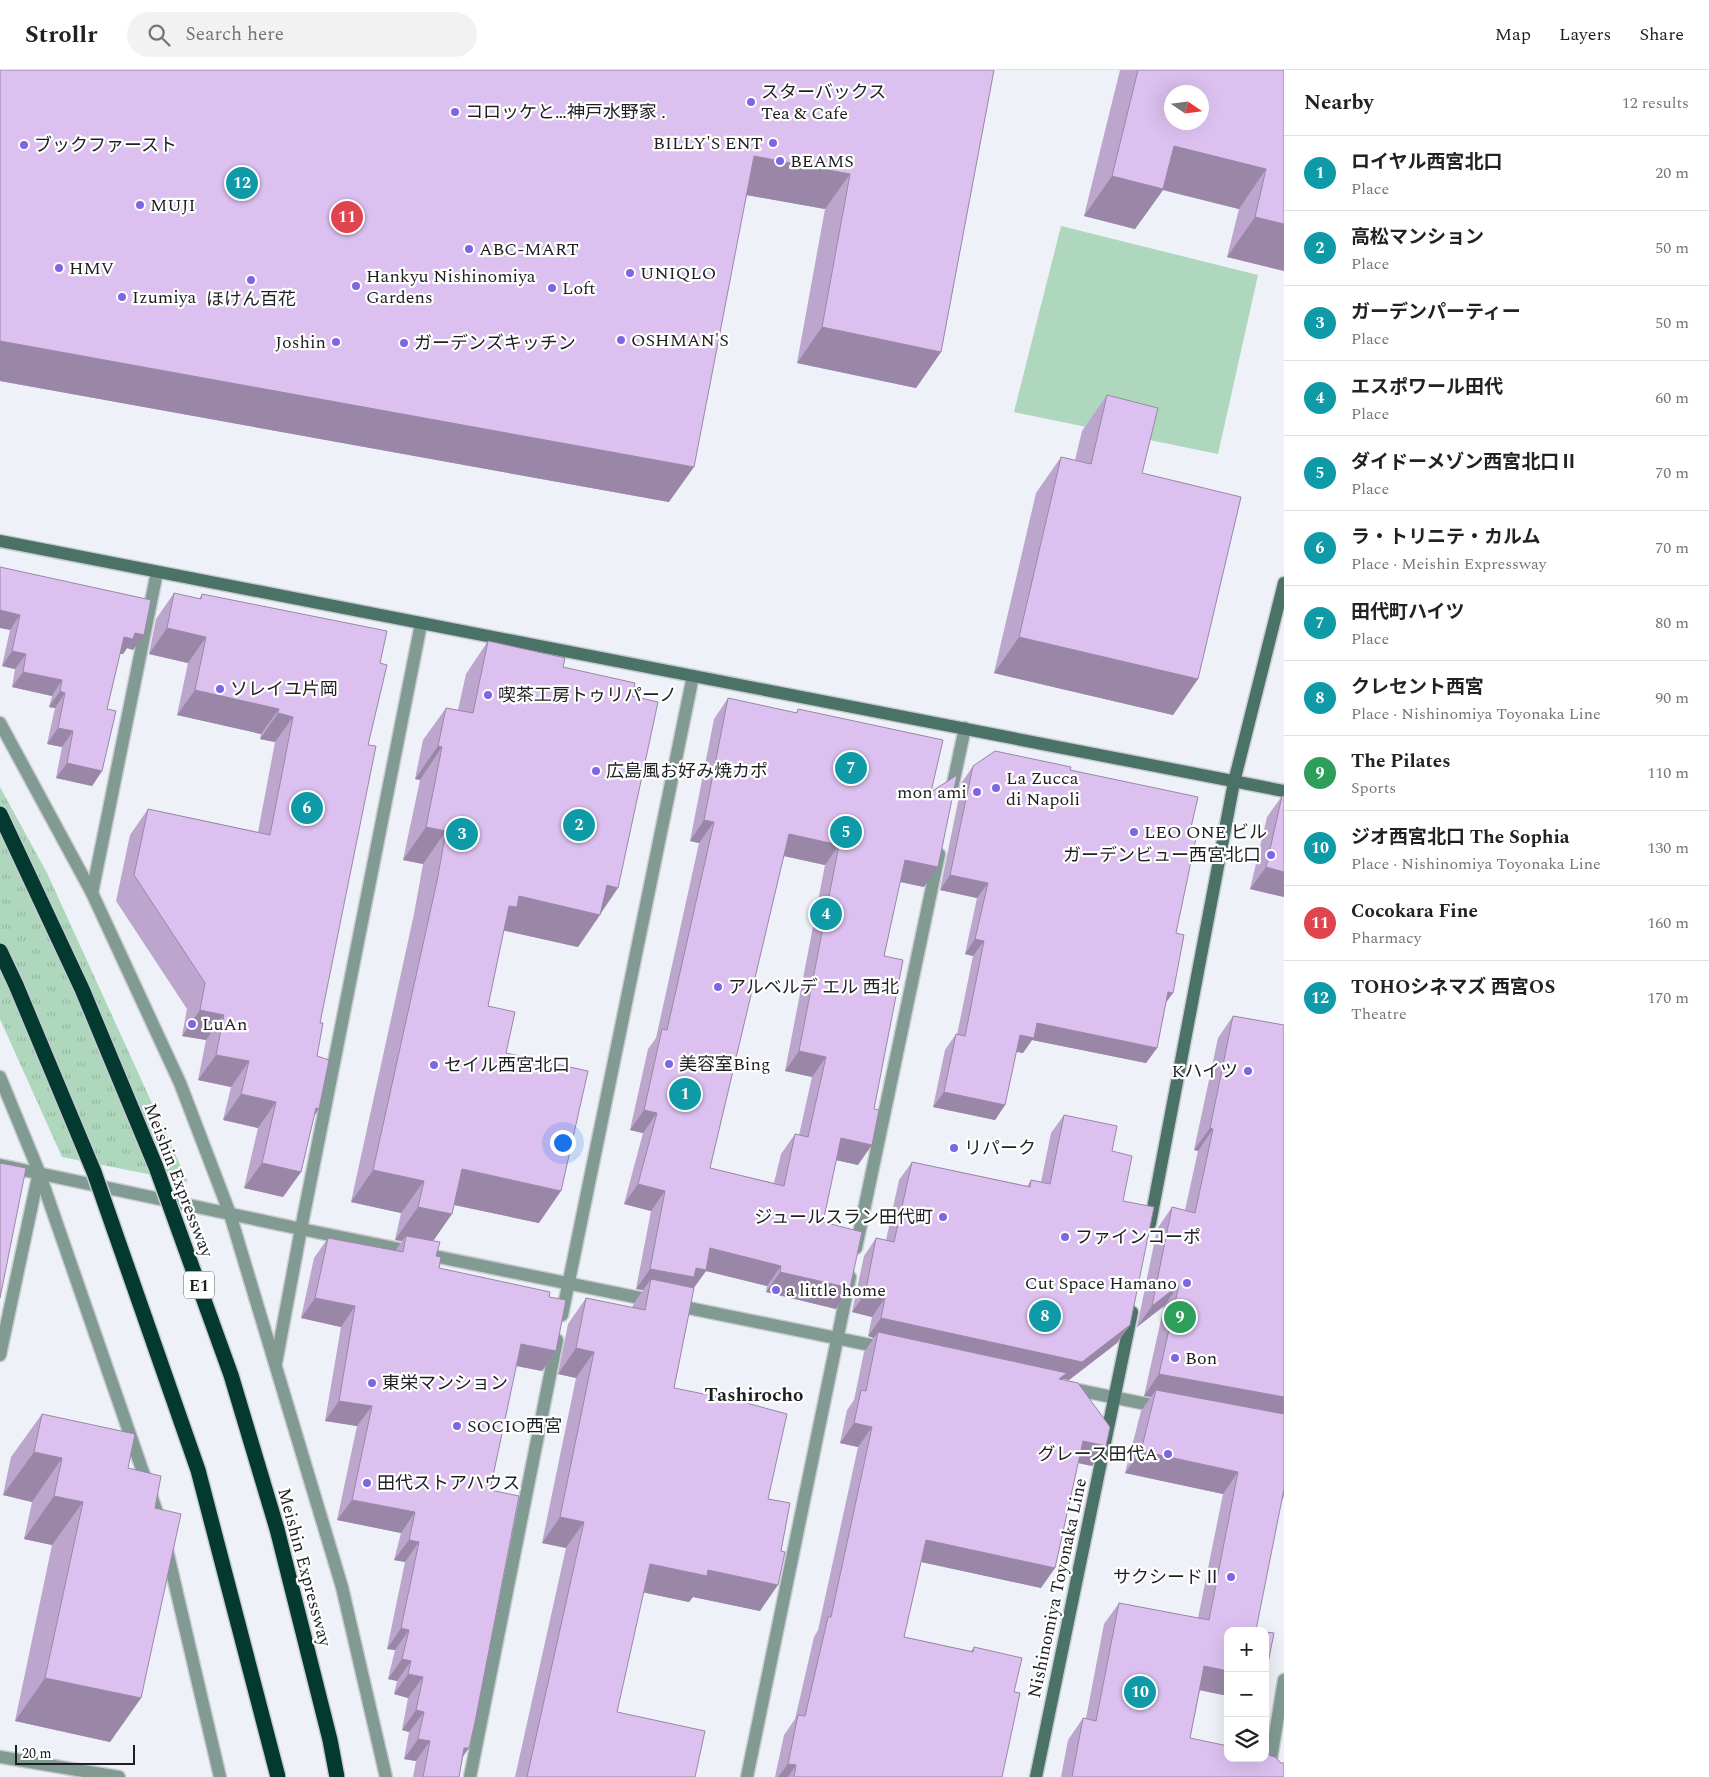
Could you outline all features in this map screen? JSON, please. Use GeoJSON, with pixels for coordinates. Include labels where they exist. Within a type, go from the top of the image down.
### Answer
{"type":"FeatureCollection","features":[{"type":"Feature","properties":{"kind":"highway","name":"Meishin Expressway"},"geometry":{"type":"LineString","coordinates":[[0,814],[82,989],[153,1158],[228,1366],[276,1529],[330,1740],[337,1777]]}},
{"type":"Feature","properties":{"kind":"highway"},"geometry":{"type":"LineString","coordinates":[[0,952],[16,985],[94,1172],[198,1470],[278,1777]]}},
{"type":"Feature","properties":{"kind":"street"},"geometry":{"type":"LineString","coordinates":[[0,542],[1284,791]]}},
{"type":"Feature","properties":{"kind":"street"},"geometry":{"type":"LineString","coordinates":[[92,893],[157,572]]}},
{"type":"Feature","properties":{"kind":"street"},"geometry":{"type":"LineString","coordinates":[[1148,1232],[1234,782],[1284,583]]}},
{"type":"Feature","properties":{"kind":"street"},"geometry":{"type":"LineString","coordinates":[[276,1365],[301,1229],[421,624]]}},
{"type":"Feature","properties":{"kind":"street"},"geometry":{"type":"LineString","coordinates":[[470,1777],[568,1283],[693,676]]}},
{"type":"Feature","properties":{"kind":"street"},"geometry":{"type":"LineString","coordinates":[[0,723],[92,893],[180,1083],[230,1214],[342,1587],[386,1777]]}},
{"type":"Feature","properties":{"kind":"street"},"geometry":{"type":"LineString","coordinates":[[949,805],[965,728]]}},
{"type":"Feature","properties":{"kind":"street"},"geometry":{"type":"LineString","coordinates":[[747,1777],[941,844]]}},
{"type":"Feature","properties":{"kind":"street"},"geometry":{"type":"LineString","coordinates":[[0,1077],[39,1172],[159,1512],[220,1777]]}},
{"type":"Feature","properties":{"kind":"street"},"geometry":{"type":"LineString","coordinates":[[0,1164],[301,1229],[895,1350]]}},
{"type":"Feature","properties":{"kind":"street"},"geometry":{"type":"LineString","coordinates":[[0,1355],[39,1172]]}},
{"type":"Feature","properties":{"kind":"street","name":"Nishinomiya Toyonaka Line"},"geometry":{"type":"LineString","coordinates":[[1036,1777],[1134,1300]]}},
{"type":"Feature","properties":{"kind":"street"},"geometry":{"type":"LineString","coordinates":[[1056,1386],[1170,1408]]}},
{"type":"Feature","properties":{"kind":"street"},"geometry":{"type":"LineString","coordinates":[[1268,1777],[1284,1680]]}},
{"type":"Feature","properties":{"kind":"street"},"geometry":{"type":"LineString","coordinates":[[0,1758],[119,1777]]}},
{"type":"Feature","properties":{"kind":"green space"},"geometry":{"type":"Polygon","coordinates":[[[1061,226],[1258,275],[1218,454],[1014,412],[1061,226]]]}},
{"type":"Feature","properties":{"kind":"green space"},"geometry":{"type":"Polygon","coordinates":[[[0,787],[47,873],[188,1182],[62,1157],[0,1019],[0,787]]]}},
{"type":"Feature","properties":{"kind":"building","name":"Hankyu Nishinomiya Gardens"},"geometry":{"type":"Polygon","coordinates":[[[0,70],[994,70],[941,352],[822,327],[850,174],[754,156],[694,467],[0,341],[0,70]]]}},
{"type":"Feature","properties":{"kind":"building"},"geometry":{"type":"Polygon","coordinates":[[[1138,70],[1284,70],[1284,224],[1255,217],[1266,169],[1174,146],[1163,189],[1112,176],[1138,70]]]}},
{"type":"Feature","properties":{"kind":"building"},"geometry":{"type":"Polygon","coordinates":[[[1107,395],[1158,408],[1142,473],[1241,497],[1198,679],[1019,637],[1061,457],[1091,464],[1107,395]]]}},
{"type":"Feature","properties":{"kind":"building"},"geometry":{"type":"Polygon","coordinates":[[[0,567],[151,600],[144,635],[135,633],[133,639],[124,637],[107,709],[116,711],[102,771],[67,763],[73,731],[58,728],[65,693],[60,691],[62,680],[23,672],[26,654],[12,651],[20,615],[0,610],[0,567]]]}},
{"type":"Feature","properties":{"kind":"building"},"geometry":{"type":"Polygon","coordinates":[[[174,593],[201,599],[202,594],[387,631],[380,663],[387,665],[368,745],[376,746],[320,1023],[323,1023],[317,1056],[329,1060],[319,1109],[316,1108],[301,1172],[262,1163],[276,1102],[241,1094],[249,1061],[216,1055],[224,1015],[200,1010],[205,983],[134,875],[148,809],[270,835],[293,717],[278,713],[279,709],[195,690],[206,637],[167,628],[174,593]]]}},
{"type":"Feature","properties":{"kind":"building"},"geometry":{"type":"Polygon","coordinates":[[[488,641],[565,658],[563,667],[635,683],[632,696],[658,702],[618,888],[607,885],[600,915],[519,896],[517,907],[509,906],[488,1006],[515,1012],[506,1053],[588,1071],[561,1191],[462,1169],[452,1214],[418,1207],[424,1181],[373,1170],[437,881],[446,831],[426,827],[442,747],[438,746],[446,708],[473,713],[488,641]]]}},
{"type":"Feature","properties":{"kind":"building"},"geometry":{"type":"Polygon","coordinates":[[[728,698],[797,713],[798,709],[943,740],[931,792],[957,775],[938,867],[905,860],[884,956],[903,960],[874,1109],[879,1110],[872,1145],[841,1138],[823,1222],[862,1232],[850,1288],[780,1272],[781,1266],[710,1248],[706,1270],[696,1268],[694,1277],[650,1269],[665,1191],[638,1184],[657,1113],[644,1110],[662,1029],[667,1030],[714,822],[704,820],[728,698]],[[789,834],[710,1168],[784,1186],[795,1134],[808,1137],[826,1057],[799,1051],[839,845],[789,834]]]}},
{"type":"Feature","properties":{"kind":"building"},"geometry":{"type":"Polygon","coordinates":[[[995,751],[1071,767],[1070,770],[1198,797],[1189,836],[1196,838],[1176,933],[1184,935],[1173,993],[1168,992],[1157,1048],[1037,1023],[1034,1038],[1020,1035],[1005,1105],[944,1092],[956,1034],[965,1036],[984,941],[975,939],[988,883],[950,875],[973,766],[995,751]]]}},
{"type":"Feature","properties":{"kind":"building"},"geometry":{"type":"Polygon","coordinates":[[[1282,796],[1284,796],[1284,872],[1266,867],[1282,796]]]}},
{"type":"Feature","properties":{"kind":"building"},"geometry":{"type":"Polygon","coordinates":[[[1233,1016],[1284,1025],[1284,1397],[1159,1374],[1179,1285],[1152,1306],[1172,1207],[1195,1213],[1213,1129],[1210,1128],[1233,1016]]]}},
{"type":"Feature","properties":{"kind":"building"},"geometry":{"type":"Polygon","coordinates":[[[1064,1115],[1117,1126],[1112,1151],[1132,1156],[1123,1201],[1154,1207],[1130,1325],[1082,1362],[881,1318],[885,1298],[865,1294],[876,1238],[894,1242],[912,1162],[1030,1187],[1031,1180],[1050,1184],[1064,1115]]]}},
{"type":"Feature","properties":{"kind":"building"},"geometry":{"type":"Polygon","coordinates":[[[0,1163],[26,1168],[0,1298],[0,1163]]]}},
{"type":"Feature","properties":{"kind":"building"},"geometry":{"type":"Polygon","coordinates":[[[406,1236],[440,1242],[436,1256],[441,1257],[439,1268],[550,1292],[549,1297],[566,1300],[556,1351],[521,1344],[490,1490],[519,1496],[475,1722],[469,1748],[464,1748],[459,1777],[423,1777],[430,1741],[418,1739],[424,1712],[416,1710],[423,1677],[408,1674],[411,1661],[402,1659],[409,1630],[401,1628],[419,1542],[409,1540],[415,1512],[352,1500],[372,1406],[339,1401],[355,1306],[315,1298],[328,1238],[403,1252],[406,1236]]]}},
{"type":"Feature","properties":{"kind":"building"},"geometry":{"type":"Polygon","coordinates":[[[651,1279],[694,1288],[674,1388],[739,1401],[787,1414],[768,1499],[790,1503],[781,1551],[785,1552],[778,1585],[708,1570],[707,1576],[650,1564],[617,1712],[705,1731],[695,1777],[527,1777],[584,1522],[560,1517],[594,1352],[576,1348],[586,1298],[645,1310],[651,1279]]]}},
{"type":"Feature","properties":{"kind":"building"},"geometry":{"type":"Polygon","coordinates":[[[878,1332],[1067,1373],[1059,1379],[1078,1383],[1110,1427],[1106,1446],[1083,1441],[1055,1568],[926,1540],[904,1637],[973,1652],[974,1647],[1022,1658],[1014,1692],[1020,1693],[1002,1777],[794,1777],[796,1765],[788,1764],[798,1715],[805,1716],[828,1617],[831,1617],[872,1427],[854,1423],[861,1390],[866,1391],[878,1332]]]}},
{"type":"Feature","properties":{"kind":"building"},"geometry":{"type":"Polygon","coordinates":[[[1156,1390],[1284,1414],[1284,1489],[1257,1627],[1224,1627],[1224,1670],[1204,1666],[1190,1738],[1224,1745],[1224,1762],[1269,1762],[1269,1755],[1275,1757],[1281,1763],[1284,1763],[1284,1777],[1072,1777],[1083,1718],[1096,1721],[1119,1603],[1209,1620],[1238,1472],[1141,1451],[1156,1390]]]}},
{"type":"Feature","properties":{"kind":"building"},"geometry":{"type":"Polygon","coordinates":[[[42,1414],[135,1434],[128,1468],[161,1476],[155,1508],[181,1514],[141,1698],[45,1678],[83,1502],[54,1496],[62,1458],[34,1452],[42,1414]]]}},
{"type":"Feature","properties":{"kind":"building"},"geometry":{"type":"Polygon","coordinates":[[[1269,1632],[1274,1633],[1269,1658],[1269,1632]]]}},
{"type":"Feature","properties":{"kind":"place","name":"スターバックス Tea & Cafe"},"geometry":{"type":"Point","coordinates":[751,102]}},
{"type":"Feature","properties":{"kind":"place","name":"コロッケと…神戸水野家 ."},"geometry":{"type":"Point","coordinates":[455,112]}},
{"type":"Feature","properties":{"kind":"place","name":"BILLY'S ENT"},"geometry":{"type":"Point","coordinates":[773,143]}},
{"type":"Feature","properties":{"kind":"place","name":"ブックファースト"},"geometry":{"type":"Point","coordinates":[24,145]}},
{"type":"Feature","properties":{"kind":"place","name":"BEAMS"},"geometry":{"type":"Point","coordinates":[780,161]}},
{"type":"Feature","properties":{"kind":"place","name":"TOHOシネマズ 西宮OS"},"geometry":{"type":"Point","coordinates":[242,183]}},
{"type":"Feature","properties":{"kind":"place","name":"MUJI"},"geometry":{"type":"Point","coordinates":[140,205]}},
{"type":"Feature","properties":{"kind":"place","name":"Cocokara Fine"},"geometry":{"type":"Point","coordinates":[347,217]}},
{"type":"Feature","properties":{"kind":"place","name":"ABC-MART"},"geometry":{"type":"Point","coordinates":[469,249]}},
{"type":"Feature","properties":{"kind":"place","name":"HMV"},"geometry":{"type":"Point","coordinates":[59,268]}},
{"type":"Feature","properties":{"kind":"place","name":"UNIQLO"},"geometry":{"type":"Point","coordinates":[630,273]}},
{"type":"Feature","properties":{"kind":"place","name":"ほけん百花"},"geometry":{"type":"Point","coordinates":[251,280]}},
{"type":"Feature","properties":{"kind":"place","name":"Hankyu Nishinomiya Gardens"},"geometry":{"type":"Point","coordinates":[356,286]}},
{"type":"Feature","properties":{"kind":"place","name":"Loft"},"geometry":{"type":"Point","coordinates":[552,288]}},
{"type":"Feature","properties":{"kind":"place","name":"Izumiya"},"geometry":{"type":"Point","coordinates":[122,297]}},
{"type":"Feature","properties":{"kind":"place","name":"OSHMAN'S"},"geometry":{"type":"Point","coordinates":[621,340]}},
{"type":"Feature","properties":{"kind":"place","name":"Joshin"},"geometry":{"type":"Point","coordinates":[336,342]}},
{"type":"Feature","properties":{"kind":"place","name":"ガーデンズキッチン"},"geometry":{"type":"Point","coordinates":[404,343]}},
{"type":"Feature","properties":{"kind":"place","name":"ソレイユ片岡"},"geometry":{"type":"Point","coordinates":[220,689]}},
{"type":"Feature","properties":{"kind":"place","name":"喫茶工房トゥリパーノ"},"geometry":{"type":"Point","coordinates":[488,695]}},
{"type":"Feature","properties":{"kind":"place","name":"田代町ハイツ"},"geometry":{"type":"Point","coordinates":[851,768]}},
{"type":"Feature","properties":{"kind":"place","name":"広島風お好み焼カポ"},"geometry":{"type":"Point","coordinates":[596,771]}},
{"type":"Feature","properties":{"kind":"place","name":"La Zucca di Napoli"},"geometry":{"type":"Point","coordinates":[996,788]}},
{"type":"Feature","properties":{"kind":"place","name":"mon ami"},"geometry":{"type":"Point","coordinates":[977,792]}},
{"type":"Feature","properties":{"kind":"place","name":"ラ・トリニテ・カルム"},"geometry":{"type":"Point","coordinates":[307,808]}},
{"type":"Feature","properties":{"kind":"place","name":"高松マンション"},"geometry":{"type":"Point","coordinates":[579,825]}},
{"type":"Feature","properties":{"kind":"place","name":"ダイドーメゾン西宮北口Ⅱ"},"geometry":{"type":"Point","coordinates":[846,832]}},
{"type":"Feature","properties":{"kind":"place","name":"LEO ONE ビル"},"geometry":{"type":"Point","coordinates":[1134,832]}},
{"type":"Feature","properties":{"kind":"place","name":"ガーデンパーティー"},"geometry":{"type":"Point","coordinates":[462,834]}},
{"type":"Feature","properties":{"kind":"place","name":"ガーデンビュー西宮北口"},"geometry":{"type":"Point","coordinates":[1271,855]}},
{"type":"Feature","properties":{"kind":"place","name":"エスポワール田代"},"geometry":{"type":"Point","coordinates":[826,914]}},
{"type":"Feature","properties":{"kind":"place","name":"アルベルデ エル 西北"},"geometry":{"type":"Point","coordinates":[718,987]}},
{"type":"Feature","properties":{"kind":"place","name":"LuAn"},"geometry":{"type":"Point","coordinates":[192,1024]}},
{"type":"Feature","properties":{"kind":"place","name":"美容室Bing"},"geometry":{"type":"Point","coordinates":[669,1064]}},
{"type":"Feature","properties":{"kind":"place","name":"セイル西宮北口"},"geometry":{"type":"Point","coordinates":[434,1065]}},
{"type":"Feature","properties":{"kind":"place","name":"Kハイツ"},"geometry":{"type":"Point","coordinates":[1248,1071]}},
{"type":"Feature","properties":{"kind":"place","name":"ロイヤル西宮北口"},"geometry":{"type":"Point","coordinates":[685,1094]}},
{"type":"Feature","properties":{"kind":"place","name":"リパーク"},"geometry":{"type":"Point","coordinates":[954,1148]}},
{"type":"Feature","properties":{"kind":"place","name":"ジュールスラン田代町"},"geometry":{"type":"Point","coordinates":[943,1217]}},
{"type":"Feature","properties":{"kind":"place","name":"ファインコーポ"},"geometry":{"type":"Point","coordinates":[1065,1237]}},
{"type":"Feature","properties":{"kind":"place","name":"Cut Space Hamano"},"geometry":{"type":"Point","coordinates":[1187,1283]}},
{"type":"Feature","properties":{"kind":"place","name":"a little home"},"geometry":{"type":"Point","coordinates":[776,1290]}},
{"type":"Feature","properties":{"kind":"place","name":"クレセント西宮"},"geometry":{"type":"Point","coordinates":[1045,1316]}},
{"type":"Feature","properties":{"kind":"place","name":"The Pilates"},"geometry":{"type":"Point","coordinates":[1180,1317]}},
{"type":"Feature","properties":{"kind":"place","name":"Bon"},"geometry":{"type":"Point","coordinates":[1175,1358]}},
{"type":"Feature","properties":{"kind":"place","name":"東栄マンション"},"geometry":{"type":"Point","coordinates":[372,1383]}},
{"type":"Feature","properties":{"kind":"place","name":"SOCIO西宮"},"geometry":{"type":"Point","coordinates":[457,1426]}},
{"type":"Feature","properties":{"kind":"place","name":"グレース田代A"},"geometry":{"type":"Point","coordinates":[1168,1454]}},
{"type":"Feature","properties":{"kind":"place","name":"田代ストアハウス"},"geometry":{"type":"Point","coordinates":[367,1483]}},
{"type":"Feature","properties":{"kind":"place","name":"サクシードⅡ"},"geometry":{"type":"Point","coordinates":[1231,1577]}},
{"type":"Feature","properties":{"kind":"place","name":"ジオ西宮北口 The Sophia"},"geometry":{"type":"Point","coordinates":[1140,1692]}},
{"type":"Feature","properties":{"kind":"district","name":"Tashirocho"},"geometry":{"type":"Point","coordinates":[754,1394]}}]}
